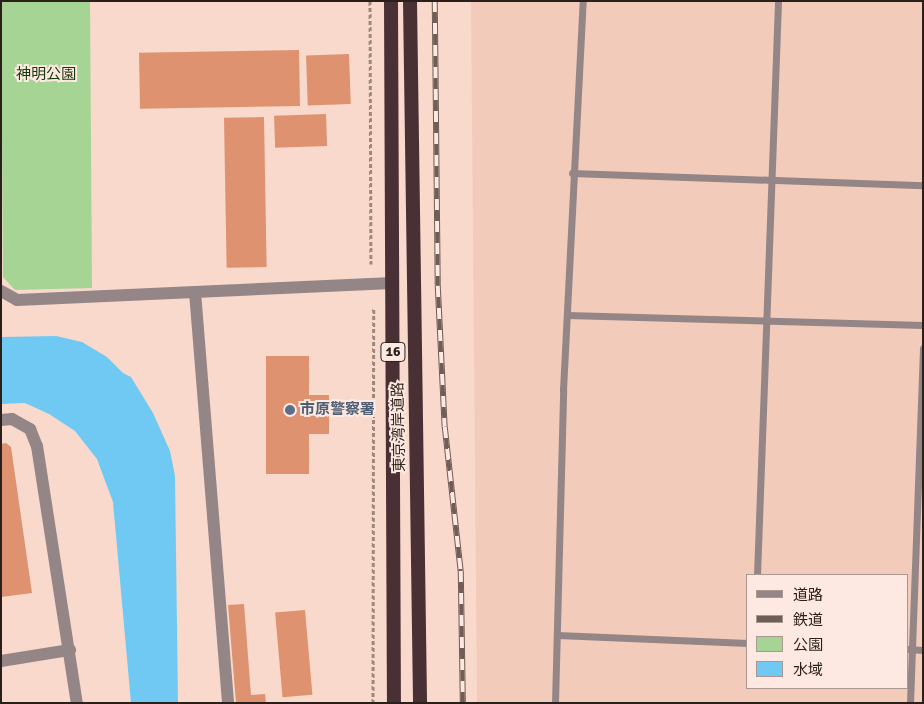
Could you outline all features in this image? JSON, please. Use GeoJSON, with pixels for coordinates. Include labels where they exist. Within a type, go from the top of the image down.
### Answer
{"type":"FeatureCollection","features":[{"type":"Feature","properties":{"kind":"highway","name":"東京湾岸道路"},"geometry":{"type":"LineString","coordinates":[[391,1],[394,703]]}},
{"type":"Feature","properties":{"kind":"highway","name":"東京湾岸道路"},"geometry":{"type":"LineString","coordinates":[[410,1],[420,703]]}},
{"type":"Feature","properties":{"kind":"street"},"geometry":{"type":"LineString","coordinates":[[1,291],[17,300],[393,283]]}},
{"type":"Feature","properties":{"kind":"street"},"geometry":{"type":"LineString","coordinates":[[195,292],[228,703]]}},
{"type":"Feature","properties":{"kind":"street"},"geometry":{"type":"LineString","coordinates":[[1,420],[12,419],[21,423],[30,429],[36,441],[77,703]]}},
{"type":"Feature","properties":{"kind":"street"},"geometry":{"type":"LineString","coordinates":[[1,661],[70,650]]}},
{"type":"Feature","properties":{"kind":"lane"},"geometry":{"type":"LineString","coordinates":[[555,703],[572,173],[583,1]]}},
{"type":"Feature","properties":{"kind":"lane"},"geometry":{"type":"LineString","coordinates":[[757,574],[778,1]]}},
{"type":"Feature","properties":{"kind":"lane"},"geometry":{"type":"LineString","coordinates":[[572,173],[771,178],[923,185]]}},
{"type":"Feature","properties":{"kind":"lane"},"geometry":{"type":"LineString","coordinates":[[568,315],[923,325]]}},
{"type":"Feature","properties":{"kind":"lane"},"geometry":{"type":"LineString","coordinates":[[910,703],[910,649],[923,348]]}},
{"type":"Feature","properties":{"kind":"lane"},"geometry":{"type":"LineString","coordinates":[[556,635],[746,643]]}},
{"type":"Feature","properties":{"kind":"lane"},"geometry":{"type":"LineString","coordinates":[[910,649],[923,650]]}},
{"type":"Feature","properties":{"kind":"path"},"geometry":{"type":"LineString","coordinates":[[370,1],[371,264]]}},
{"type":"Feature","properties":{"kind":"path"},"geometry":{"type":"LineString","coordinates":[[372,703],[374,306]]}},
{"type":"Feature","properties":{"kind":"shaded area"},"geometry":{"type":"Polygon","coordinates":[[[471,1],[923,1],[923,703],[477,703],[471,1]]]}},
{"type":"Feature","properties":{"kind":"green space","name":"神明公園"},"geometry":{"type":"Polygon","coordinates":[[[1,1],[90,1],[92,288],[15,290],[3,277],[1,1]]]}},
{"type":"Feature","properties":{"kind":"water"},"geometry":{"type":"Polygon","coordinates":[[[56,336],[82,342],[107,357],[123,373],[131,377],[153,413],[170,451],[175,476],[178,703],[131,703],[113,502],[97,459],[75,431],[49,414],[25,403],[1,404],[1,337],[56,336]]]}},
{"type":"Feature","properties":{"kind":"building"},"geometry":{"type":"Polygon","coordinates":[[[299,50],[300,106],[140,109],[139,53],[299,50]]]}},
{"type":"Feature","properties":{"kind":"building"},"geometry":{"type":"Polygon","coordinates":[[[349,54],[351,104],[308,105],[306,56],[349,54]]]}},
{"type":"Feature","properties":{"kind":"building"},"geometry":{"type":"Polygon","coordinates":[[[326,114],[327,146],[275,148],[274,116],[326,114]]]}},
{"type":"Feature","properties":{"kind":"building"},"geometry":{"type":"Polygon","coordinates":[[[264,117],[267,267],[227,268],[224,118],[264,117]]]}},
{"type":"Feature","properties":{"kind":"building"},"geometry":{"type":"Polygon","coordinates":[[[266,356],[309,356],[309,395],[329,395],[329,434],[309,434],[309,474],[266,474],[266,356]]]}},
{"type":"Feature","properties":{"kind":"building"},"geometry":{"type":"Polygon","coordinates":[[[6,443],[11,447],[32,593],[1,597],[1,444],[6,443]]]}},
{"type":"Feature","properties":{"kind":"building"},"geometry":{"type":"Polygon","coordinates":[[[244,604],[251,695],[265,694],[266,703],[236,703],[228,605],[244,604]]]}},
{"type":"Feature","properties":{"kind":"building"},"geometry":{"type":"Polygon","coordinates":[[[305,610],[312,695],[283,697],[275,613],[305,610]]]}},
{"type":"Feature","properties":{"kind":"railway"},"geometry":{"type":"LineString","coordinates":[[435,1],[438,286],[445,427],[461,571],[463,703]]}},
{"type":"Feature","properties":{"kind":"place","name":"市原警察署"},"geometry":{"type":"Point","coordinates":[290,410]}}]}
